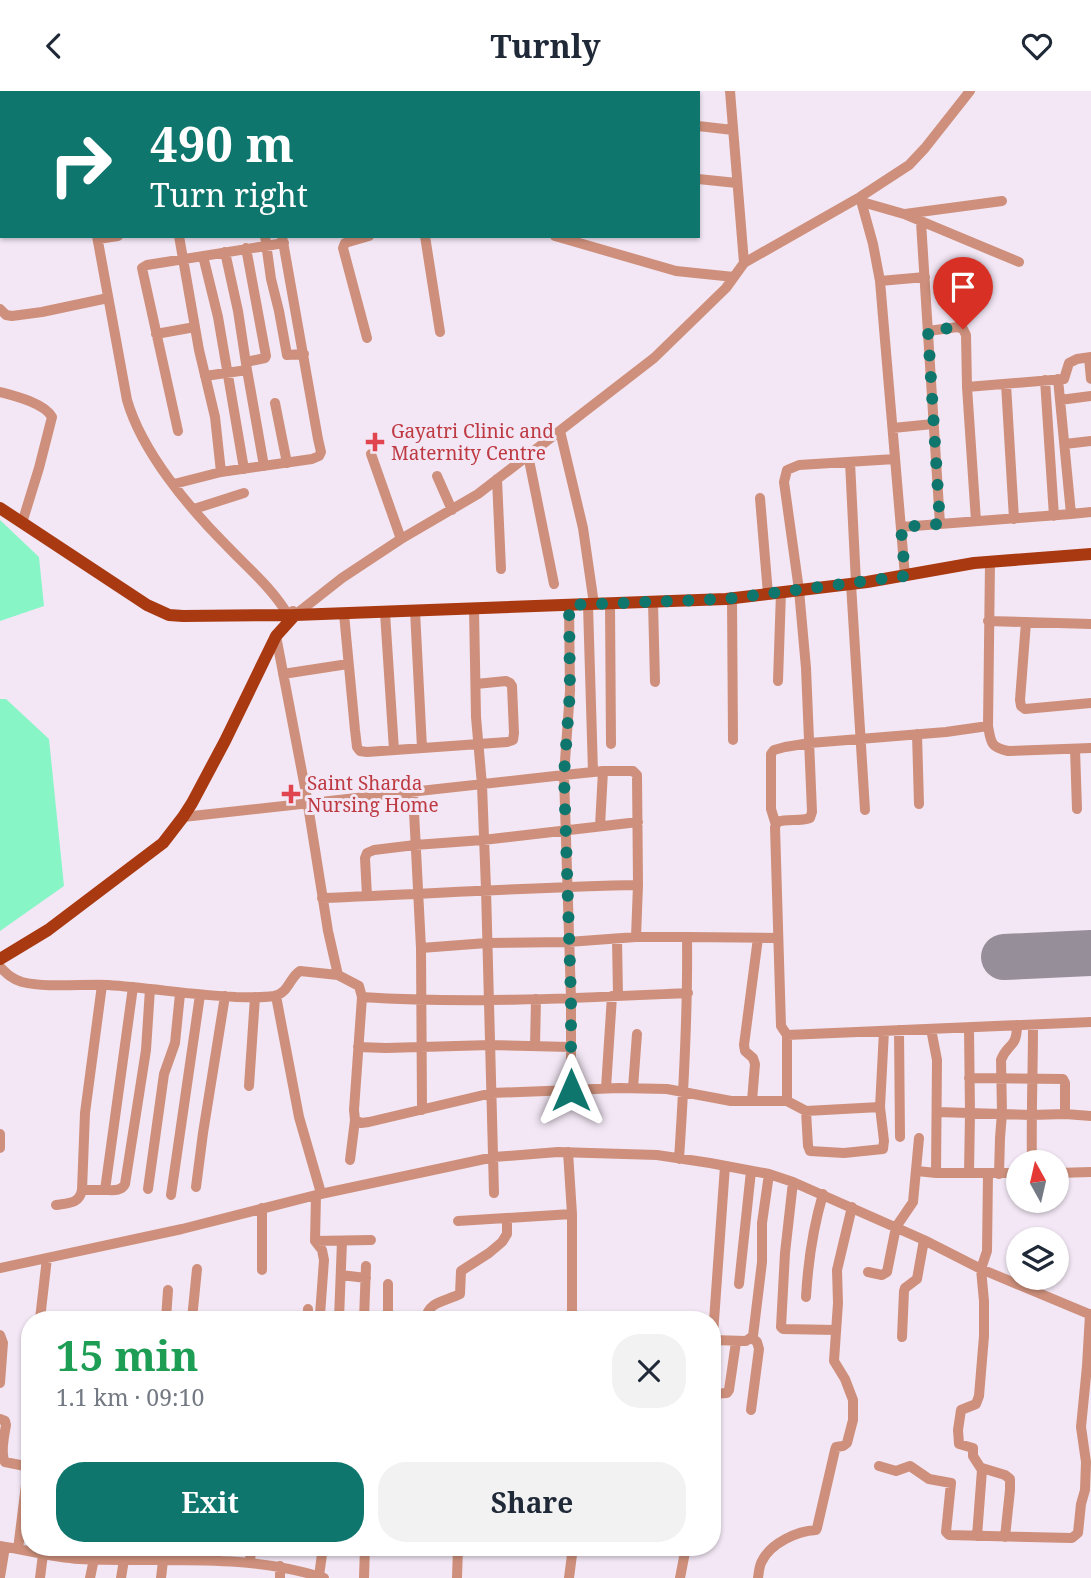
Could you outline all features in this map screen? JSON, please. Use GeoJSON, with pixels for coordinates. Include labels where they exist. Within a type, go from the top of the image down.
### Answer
{"type":"FeatureCollection","features":[{"type":"Feature","properties":{"kind":"main road"},"geometry":{"type":"LineString","coordinates":[[0,508],[148,605],[169,615],[183,616],[385,613],[732,599],[853,584],[974,563],[1091,554]]}},
{"type":"Feature","properties":{"kind":"main road"},"geometry":{"type":"LineString","coordinates":[[0,959],[48,930],[163,843],[184,817],[276,636],[292,615]]}},
{"type":"Feature","properties":{"kind":"street"},"geometry":{"type":"LineString","coordinates":[[730,91],[744,263]]}},
{"type":"Feature","properties":{"kind":"street"},"geometry":{"type":"LineString","coordinates":[[97,238],[131,413],[154,457],[174,484],[227,547],[292,615],[295,609],[307,606],[401,539],[478,494],[654,358],[726,288],[744,263],[861,199],[909,165],[970,91]]}},
{"type":"Feature","properties":{"kind":"street"},"geometry":{"type":"LineString","coordinates":[[700,126],[733,130]]}},
{"type":"Feature","properties":{"kind":"street"},"geometry":{"type":"LineString","coordinates":[[700,179],[737,183]]}},
{"type":"Feature","properties":{"kind":"street"},"geometry":{"type":"LineString","coordinates":[[861,199],[1019,262]]}},
{"type":"Feature","properties":{"kind":"street"},"geometry":{"type":"LineString","coordinates":[[861,199],[880,281],[905,576]]}},
{"type":"Feature","properties":{"kind":"street"},"geometry":{"type":"LineString","coordinates":[[904,214],[1003,201]]}},
{"type":"Feature","properties":{"kind":"street"},"geometry":{"type":"LineString","coordinates":[[921,222],[940,524]]}},
{"type":"Feature","properties":{"kind":"street"},"geometry":{"type":"LineString","coordinates":[[179,238],[215,417],[221,473]]}},
{"type":"Feature","properties":{"kind":"street"},"geometry":{"type":"LineString","coordinates":[[362,238],[345,243],[343,248],[367,338]]}},
{"type":"Feature","properties":{"kind":"street"},"geometry":{"type":"LineString","coordinates":[[425,238],[440,332]]}},
{"type":"Feature","properties":{"kind":"street"},"geometry":{"type":"LineString","coordinates":[[562,238],[676,271],[734,277]]}},
{"type":"Feature","properties":{"kind":"street"},"geometry":{"type":"LineString","coordinates":[[174,484],[221,473],[316,458],[321,452],[283,240],[266,241],[246,248],[142,268],[178,431]]}},
{"type":"Feature","properties":{"kind":"street"},"geometry":{"type":"LineString","coordinates":[[266,241],[287,355],[304,354]]}},
{"type":"Feature","properties":{"kind":"street"},"geometry":{"type":"LineString","coordinates":[[205,376],[227,373],[266,356],[246,248]]}},
{"type":"Feature","properties":{"kind":"street"},"geometry":{"type":"LineString","coordinates":[[225,252],[239,311],[264,466]]}},
{"type":"Feature","properties":{"kind":"street"},"geometry":{"type":"LineString","coordinates":[[203,256],[218,317],[244,469]]}},
{"type":"Feature","properties":{"kind":"street"},"geometry":{"type":"LineString","coordinates":[[880,281],[925,277]]}},
{"type":"Feature","properties":{"kind":"street"},"geometry":{"type":"LineString","coordinates":[[0,309],[6,315],[12,316],[108,298]]}},
{"type":"Feature","properties":{"kind":"street"},"geometry":{"type":"LineString","coordinates":[[156,334],[195,327]]}},
{"type":"Feature","properties":{"kind":"street"},"geometry":{"type":"LineString","coordinates":[[928,331],[958,327],[963,329],[966,335],[976,521]]}},
{"type":"Feature","properties":{"kind":"street"},"geometry":{"type":"LineString","coordinates":[[967,387],[1064,379],[1069,363],[1090,357],[1091,379]]}},
{"type":"Feature","properties":{"kind":"street"},"geometry":{"type":"LineString","coordinates":[[1058,379],[1071,515]]}},
{"type":"Feature","properties":{"kind":"street"},"geometry":{"type":"LineString","coordinates":[[1045,380],[1054,516]]}},
{"type":"Feature","properties":{"kind":"street"},"geometry":{"type":"LineString","coordinates":[[1006,384],[1014,519]]}},
{"type":"Feature","properties":{"kind":"street"},"geometry":{"type":"LineString","coordinates":[[0,392],[19,397],[47,410],[52,417],[22,523]]}},
{"type":"Feature","properties":{"kind":"street"},"geometry":{"type":"LineString","coordinates":[[1060,400],[1091,396]]}},
{"type":"Feature","properties":{"kind":"street"},"geometry":{"type":"LineString","coordinates":[[275,403],[287,463]]}},
{"type":"Feature","properties":{"kind":"street"},"geometry":{"type":"LineString","coordinates":[[892,428],[933,425]]}},
{"type":"Feature","properties":{"kind":"street"},"geometry":{"type":"LineString","coordinates":[[560,431],[583,528],[591,605],[600,826]]}},
{"type":"Feature","properties":{"kind":"street"},"geometry":{"type":"LineString","coordinates":[[1065,444],[1091,441]]}},
{"type":"Feature","properties":{"kind":"street"},"geometry":{"type":"LineString","coordinates":[[371,454],[401,539]]}},
{"type":"Feature","properties":{"kind":"street"},"geometry":{"type":"LineString","coordinates":[[528,455],[554,584]]}},
{"type":"Feature","properties":{"kind":"street"},"geometry":{"type":"LineString","coordinates":[[776,825],[783,820],[804,821],[810,818],[812,812],[806,668],[799,590],[784,482],[787,470],[799,465],[895,459]]}},
{"type":"Feature","properties":{"kind":"street"},"geometry":{"type":"LineString","coordinates":[[850,462],[853,584],[865,810]]}},
{"type":"Feature","properties":{"kind":"street"},"geometry":{"type":"LineString","coordinates":[[437,477],[452,510]]}},
{"type":"Feature","properties":{"kind":"street"},"geometry":{"type":"LineString","coordinates":[[497,479],[501,569]]}},
{"type":"Feature","properties":{"kind":"street"},"geometry":{"type":"LineString","coordinates":[[194,509],[244,493]]}},
{"type":"Feature","properties":{"kind":"street"},"geometry":{"type":"LineString","coordinates":[[760,498],[775,593],[778,681]]}},
{"type":"Feature","properties":{"kind":"street"},"geometry":{"type":"LineString","coordinates":[[901,527],[1091,512]]}},
{"type":"Feature","properties":{"kind":"street"},"geometry":{"type":"LineString","coordinates":[[990,562],[988,726],[991,742],[996,748],[1008,751],[1091,748]]}},
{"type":"Feature","properties":{"kind":"street"},"geometry":{"type":"LineString","coordinates":[[732,599],[733,740]]}},
{"type":"Feature","properties":{"kind":"street"},"geometry":{"type":"LineString","coordinates":[[653,602],[655,682]]}},
{"type":"Feature","properties":{"kind":"street"},"geometry":{"type":"LineString","coordinates":[[610,604],[611,744]]}},
{"type":"Feature","properties":{"kind":"street"},"geometry":{"type":"LineString","coordinates":[[569,605],[570,691],[564,775],[571,1090]]}},
{"type":"Feature","properties":{"kind":"street"},"geometry":{"type":"LineString","coordinates":[[474,609],[495,1193]]}},
{"type":"Feature","properties":{"kind":"street"},"geometry":{"type":"LineString","coordinates":[[415,611],[422,748]]}},
{"type":"Feature","properties":{"kind":"street"},"geometry":{"type":"LineString","coordinates":[[385,613],[394,750]]}},
{"type":"Feature","properties":{"kind":"street"},"geometry":{"type":"LineString","coordinates":[[344,614],[357,747],[360,751],[513,740],[512,686],[506,681],[476,684]]}},
{"type":"Feature","properties":{"kind":"street"},"geometry":{"type":"LineString","coordinates":[[988,621],[1091,624]]}},
{"type":"Feature","properties":{"kind":"street"},"geometry":{"type":"LineString","coordinates":[[1026,622],[1021,706],[1025,709],[1091,703]]}},
{"type":"Feature","properties":{"kind":"street"},"geometry":{"type":"LineString","coordinates":[[276,636],[338,975]]}},
{"type":"Feature","properties":{"kind":"street"},"geometry":{"type":"LineString","coordinates":[[283,674],[348,664]]}},
{"type":"Feature","properties":{"kind":"street"},"geometry":{"type":"LineString","coordinates":[[787,1101],[787,1035],[781,1026],[776,825],[771,809],[771,752],[810,743],[988,726]]}},
{"type":"Feature","properties":{"kind":"street"},"geometry":{"type":"LineString","coordinates":[[917,734],[919,804]]}},
{"type":"Feature","properties":{"kind":"street"},"geometry":{"type":"LineString","coordinates":[[1075,749],[1077,810]]}},
{"type":"Feature","properties":{"kind":"street"},"geometry":{"type":"LineString","coordinates":[[184,817],[564,775],[634,771],[637,775],[638,822],[636,937]]}},
{"type":"Feature","properties":{"kind":"street"},"geometry":{"type":"LineString","coordinates":[[413,792],[421,948],[422,1109]]}},
{"type":"Feature","properties":{"kind":"street"},"geometry":{"type":"LineString","coordinates":[[367,896],[365,862],[367,853],[374,850],[483,841],[638,822]]}},
{"type":"Feature","properties":{"kind":"street"},"geometry":{"type":"LineString","coordinates":[[322,898],[486,889],[638,885]]}},
{"type":"Feature","properties":{"kind":"street"},"geometry":{"type":"LineString","coordinates":[[421,948],[636,937],[778,938]]}},
{"type":"Feature","properties":{"kind":"street"},"geometry":{"type":"LineString","coordinates":[[679,1159],[688,993],[687,937]]}},
{"type":"Feature","properties":{"kind":"street"},"geometry":{"type":"LineString","coordinates":[[752,1101],[755,1064],[745,1051],[744,1045],[758,938]]}},
{"type":"Feature","properties":{"kind":"street"},"geometry":{"type":"LineString","coordinates":[[607,1089],[617,939]]}},
{"type":"Feature","properties":{"kind":"street"},"geometry":{"type":"LineString","coordinates":[[0,967],[10,978],[32,984],[133,987],[180,994],[276,996],[286,989],[293,976],[300,971],[338,975],[359,986],[362,997],[355,1121],[350,1160]]}},
{"type":"Feature","properties":{"kind":"street"},"geometry":{"type":"LineString","coordinates":[[57,1205],[76,1202],[82,1190],[85,1113],[102,985]]}},
{"type":"Feature","properties":{"kind":"street"},"geometry":{"type":"LineString","coordinates":[[104,1190],[133,987]]}},
{"type":"Feature","properties":{"kind":"street"},"geometry":{"type":"LineString","coordinates":[[82,1190],[118,1190],[125,1184],[146,1050],[150,989]]}},
{"type":"Feature","properties":{"kind":"street"},"geometry":{"type":"LineString","coordinates":[[362,997],[422,1001],[688,993]]}},
{"type":"Feature","properties":{"kind":"street"},"geometry":{"type":"LineString","coordinates":[[148,1189],[163,1074],[175,1043],[180,994]]}},
{"type":"Feature","properties":{"kind":"street"},"geometry":{"type":"LineString","coordinates":[[171,1195],[200,995]]}},
{"type":"Feature","properties":{"kind":"street"},"geometry":{"type":"LineString","coordinates":[[196,1187],[225,996]]}},
{"type":"Feature","properties":{"kind":"street"},"geometry":{"type":"LineString","coordinates":[[276,996],[299,1117],[318,1194],[316,1241],[324,1260],[320,1311]]}},
{"type":"Feature","properties":{"kind":"street"},"geometry":{"type":"LineString","coordinates":[[249,1086],[255,997]]}},
{"type":"Feature","properties":{"kind":"street"},"geometry":{"type":"LineString","coordinates":[[535,1046],[536,999]]}},
{"type":"Feature","properties":{"kind":"street"},"geometry":{"type":"LineString","coordinates":[[787,1035],[1091,1022]]}},
{"type":"Feature","properties":{"kind":"street"},"geometry":{"type":"LineString","coordinates":[[999,1174],[1003,1113],[1001,1061],[1016,1040],[1017,1025]]}},
{"type":"Feature","properties":{"kind":"street"},"geometry":{"type":"LineString","coordinates":[[1032,1150],[1033,1025]]}},
{"type":"Feature","properties":{"kind":"street"},"geometry":{"type":"LineString","coordinates":[[969,1028],[969,1173]]}},
{"type":"Feature","properties":{"kind":"street"},"geometry":{"type":"LineString","coordinates":[[931,1029],[937,1060],[936,1173]]}},
{"type":"Feature","properties":{"kind":"street"},"geometry":{"type":"LineString","coordinates":[[899,1030],[900,1136]]}},
{"type":"Feature","properties":{"kind":"street"},"geometry":{"type":"LineString","coordinates":[[806,1111],[809,1150],[844,1153],[883,1149],[880,1107],[884,1031]]}},
{"type":"Feature","properties":{"kind":"street"},"geometry":{"type":"LineString","coordinates":[[633,1088],[637,1034]]}},
{"type":"Feature","properties":{"kind":"street"},"geometry":{"type":"LineString","coordinates":[[358,1047],[572,1047]]}},
{"type":"Feature","properties":{"kind":"street"},"geometry":{"type":"LineString","coordinates":[[969,1078],[1064,1080],[1065,1114]]}},
{"type":"Feature","properties":{"kind":"street"},"geometry":{"type":"LineString","coordinates":[[355,1121],[369,1122],[492,1093],[633,1088],[684,1091],[731,1101],[787,1101],[806,1111],[880,1107]]}},
{"type":"Feature","properties":{"kind":"street"},"geometry":{"type":"LineString","coordinates":[[937,1112],[1091,1116]]}},
{"type":"Feature","properties":{"kind":"street"},"geometry":{"type":"LineString","coordinates":[[0,1134],[0,1148]]}},
{"type":"Feature","properties":{"kind":"street"},"geometry":{"type":"LineString","coordinates":[[868,1272],[886,1274],[896,1227],[913,1202],[919,1138]]}},
{"type":"Feature","properties":{"kind":"street"},"geometry":{"type":"LineString","coordinates":[[568,1152],[572,1214],[572,1311]]}},
{"type":"Feature","properties":{"kind":"street"},"geometry":{"type":"LineString","coordinates":[[0,1268],[182,1229],[318,1194],[494,1157],[568,1152],[657,1155],[769,1174],[793,1182],[925,1240],[981,1269],[1091,1314],[1081,1427],[1086,1462],[1085,1490],[1077,1535],[1072,1538],[947,1534],[950,1482],[929,1479],[910,1465],[896,1471],[879,1466]]}},
{"type":"Feature","properties":{"kind":"street"},"geometry":{"type":"LineString","coordinates":[[715,1311],[725,1166]]}},
{"type":"Feature","properties":{"kind":"street"},"geometry":{"type":"LineString","coordinates":[[739,1284],[751,1171]]}},
{"type":"Feature","properties":{"kind":"street"},"geometry":{"type":"LineString","coordinates":[[917,1171],[1006,1174]]}},
{"type":"Feature","properties":{"kind":"street"},"geometry":{"type":"LineString","coordinates":[[1069,1173],[1091,1172]]}},
{"type":"Feature","properties":{"kind":"street"},"geometry":{"type":"LineString","coordinates":[[988,1173],[987,1251],[981,1269],[984,1336],[979,1396],[976,1404],[964,1408],[960,1413],[958,1441],[972,1447],[974,1457],[982,1468],[1010,1479],[1005,1537]]}},
{"type":"Feature","properties":{"kind":"street"},"geometry":{"type":"LineString","coordinates":[[721,1341],[746,1341],[752,1338],[755,1328],[762,1223],[769,1174]]}},
{"type":"Feature","properties":{"kind":"street"},"geometry":{"type":"LineString","coordinates":[[793,1182],[785,1253],[781,1327],[836,1330]]}},
{"type":"Feature","properties":{"kind":"street"},"geometry":{"type":"LineString","coordinates":[[806,1297],[811,1244],[823,1195]]}},
{"type":"Feature","properties":{"kind":"street"},"geometry":{"type":"LineString","coordinates":[[758,1578],[760,1565],[769,1551],[799,1532],[816,1530],[836,1447],[847,1443],[853,1420],[853,1400],[834,1361],[837,1270],[852,1207]]}},
{"type":"Feature","properties":{"kind":"street"},"geometry":{"type":"LineString","coordinates":[[262,1208],[262,1270]]}},
{"type":"Feature","properties":{"kind":"street"},"geometry":{"type":"LineString","coordinates":[[458,1221],[572,1214]]}},
{"type":"Feature","properties":{"kind":"street"},"geometry":{"type":"LineString","coordinates":[[429,1311],[435,1305],[460,1294],[460,1275],[463,1269],[502,1242],[508,1234],[507,1218]]}},
{"type":"Feature","properties":{"kind":"street"},"geometry":{"type":"LineString","coordinates":[[316,1241],[371,1240]]}},
{"type":"Feature","properties":{"kind":"street"},"geometry":{"type":"LineString","coordinates":[[902,1337],[904,1291],[917,1279],[925,1240]]}},
{"type":"Feature","properties":{"kind":"street"},"geometry":{"type":"LineString","coordinates":[[339,1311],[342,1241]]}},
{"type":"Feature","properties":{"kind":"street"},"geometry":{"type":"LineString","coordinates":[[41,1311],[47,1258]]}},
{"type":"Feature","properties":{"kind":"street"},"geometry":{"type":"LineString","coordinates":[[364,1311],[366,1266]]}},
{"type":"Feature","properties":{"kind":"street"},"geometry":{"type":"LineString","coordinates":[[193,1311],[197,1269]]}},
{"type":"Feature","properties":{"kind":"street"},"geometry":{"type":"LineString","coordinates":[[341,1275],[366,1278]]}},
{"type":"Feature","properties":{"kind":"street"},"geometry":{"type":"LineString","coordinates":[[388,1284],[388,1311]]}},
{"type":"Feature","properties":{"kind":"street"},"geometry":{"type":"LineString","coordinates":[[167,1311],[168,1290]]}},
{"type":"Feature","properties":{"kind":"street"},"geometry":{"type":"LineString","coordinates":[[0,1335],[3,1343],[0,1383]]}},
{"type":"Feature","properties":{"kind":"street"},"geometry":{"type":"LineString","coordinates":[[751,1410],[759,1349],[752,1338]]}},
{"type":"Feature","properties":{"kind":"street"},"geometry":{"type":"LineString","coordinates":[[721,1393],[729,1390],[736,1342]]}},
{"type":"Feature","properties":{"kind":"street"},"geometry":{"type":"LineString","coordinates":[[0,1419],[5,1421],[6,1425],[2,1461],[21,1465]]}},
{"type":"Feature","properties":{"kind":"street"},"geometry":{"type":"LineString","coordinates":[[977,1536],[982,1468]]}},
{"type":"Feature","properties":{"kind":"street"},"geometry":{"type":"LineString","coordinates":[[18,1549],[21,1535]]}},
{"type":"Feature","properties":{"kind":"street"},"geometry":{"type":"LineString","coordinates":[[0,1577],[2,1546],[21,1550]]}},
{"type":"Feature","properties":{"kind":"street"},"geometry":{"type":"LineString","coordinates":[[40,1578],[43,1556]]}},
{"type":"Feature","properties":{"kind":"street"},"geometry":{"type":"LineString","coordinates":[[69,1556],[76,1559],[215,1560],[280,1566],[322,1577],[323,1556]]}},
{"type":"Feature","properties":{"kind":"street"},"geometry":{"type":"LineString","coordinates":[[161,1578],[164,1556]]}},
{"type":"Feature","properties":{"kind":"street"},"geometry":{"type":"LineString","coordinates":[[250,1556],[250,1563]]}},
{"type":"Feature","properties":{"kind":"street"},"geometry":{"type":"LineString","coordinates":[[364,1578],[365,1556]]}},
{"type":"Feature","properties":{"kind":"street"},"geometry":{"type":"LineString","coordinates":[[457,1578],[458,1556]]}},
{"type":"Feature","properties":{"kind":"street"},"geometry":{"type":"LineString","coordinates":[[569,1578],[570,1556]]}},
{"type":"Feature","properties":{"kind":"street"},"geometry":{"type":"LineString","coordinates":[[680,1578],[684,1556]]}},
{"type":"Feature","properties":{"kind":"street"},"geometry":{"type":"LineString","coordinates":[[90,1578],[94,1559]]}},
{"type":"Feature","properties":{"kind":"street"},"geometry":{"type":"LineString","coordinates":[[121,1578],[124,1560]]}},
{"type":"Feature","properties":{"kind":"street"},"geometry":{"type":"LineString","coordinates":[[280,1566],[280,1578]]}},
{"type":"Feature","properties":{"kind":"green space"},"geometry":{"type":"Polygon","coordinates":[[[0,520],[39,557],[44,606],[0,621],[0,520]]]}},
{"type":"Feature","properties":{"kind":"green space"},"geometry":{"type":"Polygon","coordinates":[[[0,699],[6,699],[49,739],[64,886],[0,931],[0,699]]]}},
{"type":"Feature","properties":{"kind":"runway"},"geometry":{"type":"LineString","coordinates":[[1004,957],[1091,953]]}},
{"type":"Feature","properties":{"kind":"place","name":"Gayatri Clinic and Maternity Centre"},"geometry":{"type":"Point","coordinates":[375,442]}},
{"type":"Feature","properties":{"kind":"place","name":"Saint Sharda Nursing Home"},"geometry":{"type":"Point","coordinates":[291,794]}},
{"type":"Feature","properties":{"kind":"route"},"geometry":{"type":"LineString","coordinates":[[571,1090],[564,775],[570,691],[569,605],[726,599],[905,576],[901,527],[940,524],[928,331],[958,327],[963,329]]}}]}
